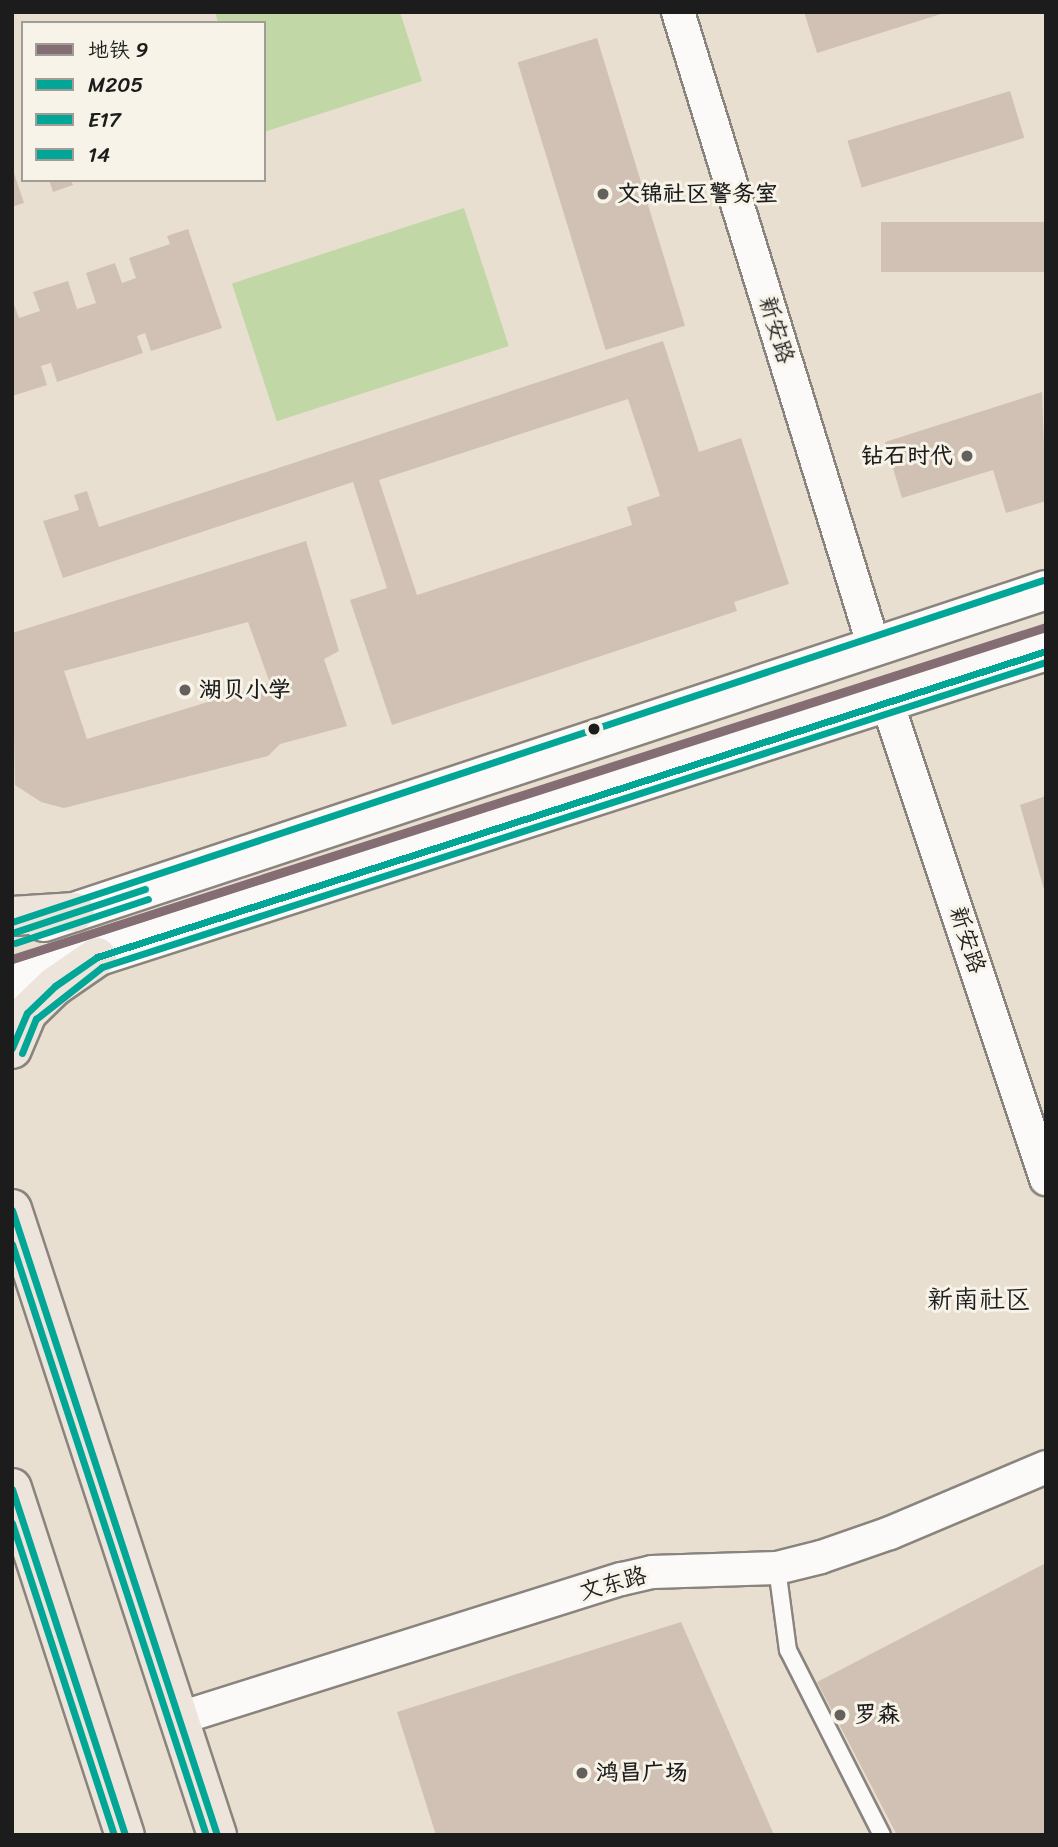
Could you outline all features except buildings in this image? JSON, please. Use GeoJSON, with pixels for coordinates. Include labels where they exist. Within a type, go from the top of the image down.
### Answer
{"type":"FeatureCollection","features":[{"type":"Feature","properties":{"kind":"highway"},"geometry":{"type":"LineString","coordinates":[[12,916],[75,912]]}},
{"type":"Feature","properties":{"kind":"highway"},"geometry":{"type":"LineString","coordinates":[[12,1049],[27,1013],[55,986],[97,957]]}},
{"type":"Feature","properties":{"kind":"highway"},"geometry":{"type":"LineString","coordinates":[[12,1209],[217,1835]]}},
{"type":"Feature","properties":{"kind":"highway"},"geometry":{"type":"LineString","coordinates":[[12,1488],[125,1835]]}},
{"type":"Feature","properties":{"kind":"street","name":"新安路"},"geometry":{"type":"LineString","coordinates":[[678,12],[874,647]]}},
{"type":"Feature","properties":{"kind":"street"},"geometry":{"type":"LineString","coordinates":[[12,933],[1046,590]]}},
{"type":"Feature","properties":{"kind":"street"},"geometry":{"type":"LineString","coordinates":[[12,984],[1046,651]]}},
{"type":"Feature","properties":{"kind":"street","name":"新安路"},"geometry":{"type":"LineString","coordinates":[[887,702],[1046,1179]]}},
{"type":"Feature","properties":{"kind":"street","name":"文东路"},"geometry":{"type":"LineString","coordinates":[[180,1718],[622,1579],[652,1572],[777,1568],[890,1533],[1046,1467]]}},
{"type":"Feature","properties":{"kind":"lane"},"geometry":{"type":"LineString","coordinates":[[777,1568],[788,1650],[882,1835]]}},
{"type":"Feature","properties":{"kind":"green space"},"geometry":{"type":"Polygon","coordinates":[[[215,12],[400,12],[422,81],[266,131],[266,21],[217,21],[215,12]]]}},
{"type":"Feature","properties":{"kind":"green space"},"geometry":{"type":"Polygon","coordinates":[[[464,208],[509,346],[277,421],[232,283],[464,208]]]}},
{"type":"Feature","properties":{"kind":"metro line","name":"9"},"geometry":{"type":"LineString","coordinates":[[12,959],[1046,627]]}},
{"type":"Feature","properties":{"kind":"transit line","name":"14"},"geometry":{"type":"LineString","coordinates":[[12,922],[1043,580]]}},
{"type":"Feature","properties":{"kind":"transit line","name":"M205"},"geometry":{"type":"LineString","coordinates":[[12,1048],[27,1013],[55,986],[97,957],[1046,651]]}},
{"type":"Feature","properties":{"kind":"transit line","name":"E17"},"geometry":{"type":"LineString","coordinates":[[22,1053],[36,1019],[102,967],[1046,662]]}},
{"type":"Feature","properties":{"kind":"transit line","name":"M205"},"geometry":{"type":"LineString","coordinates":[[12,933],[145,889]]}},
{"type":"Feature","properties":{"kind":"transit line","name":"E17"},"geometry":{"type":"LineString","coordinates":[[15,943],[148,899]]}},
{"type":"Feature","properties":{"kind":"transit line","name":"M205"},"geometry":{"type":"LineString","coordinates":[[12,1210],[217,1835]]}},
{"type":"Feature","properties":{"kind":"transit line","name":"E17"},"geometry":{"type":"LineString","coordinates":[[12,1244],[206,1835]]}},
{"type":"Feature","properties":{"kind":"transit line","name":"M205"},"geometry":{"type":"LineString","coordinates":[[12,1489],[125,1835]]}},
{"type":"Feature","properties":{"kind":"transit line","name":"E17"},"geometry":{"type":"LineString","coordinates":[[12,1523],[114,1835]]}},
{"type":"Feature","properties":{"kind":"place","name":"文锦社区警务室"},"geometry":{"type":"Point","coordinates":[603,194]}},
{"type":"Feature","properties":{"kind":"place","name":"钻石时代"},"geometry":{"type":"Point","coordinates":[967,456]}},
{"type":"Feature","properties":{"kind":"place","name":"湖贝小学"},"geometry":{"type":"Point","coordinates":[185,690]}},
{"type":"Feature","properties":{"kind":"place","name":"罗森"},"geometry":{"type":"Point","coordinates":[840,1715]}},
{"type":"Feature","properties":{"kind":"place","name":"鸿昌广场"},"geometry":{"type":"Point","coordinates":[582,1773]}},
{"type":"Feature","properties":{"kind":"district","name":"新南社区"},"geometry":{"type":"Point","coordinates":[979,1300]}}]}
